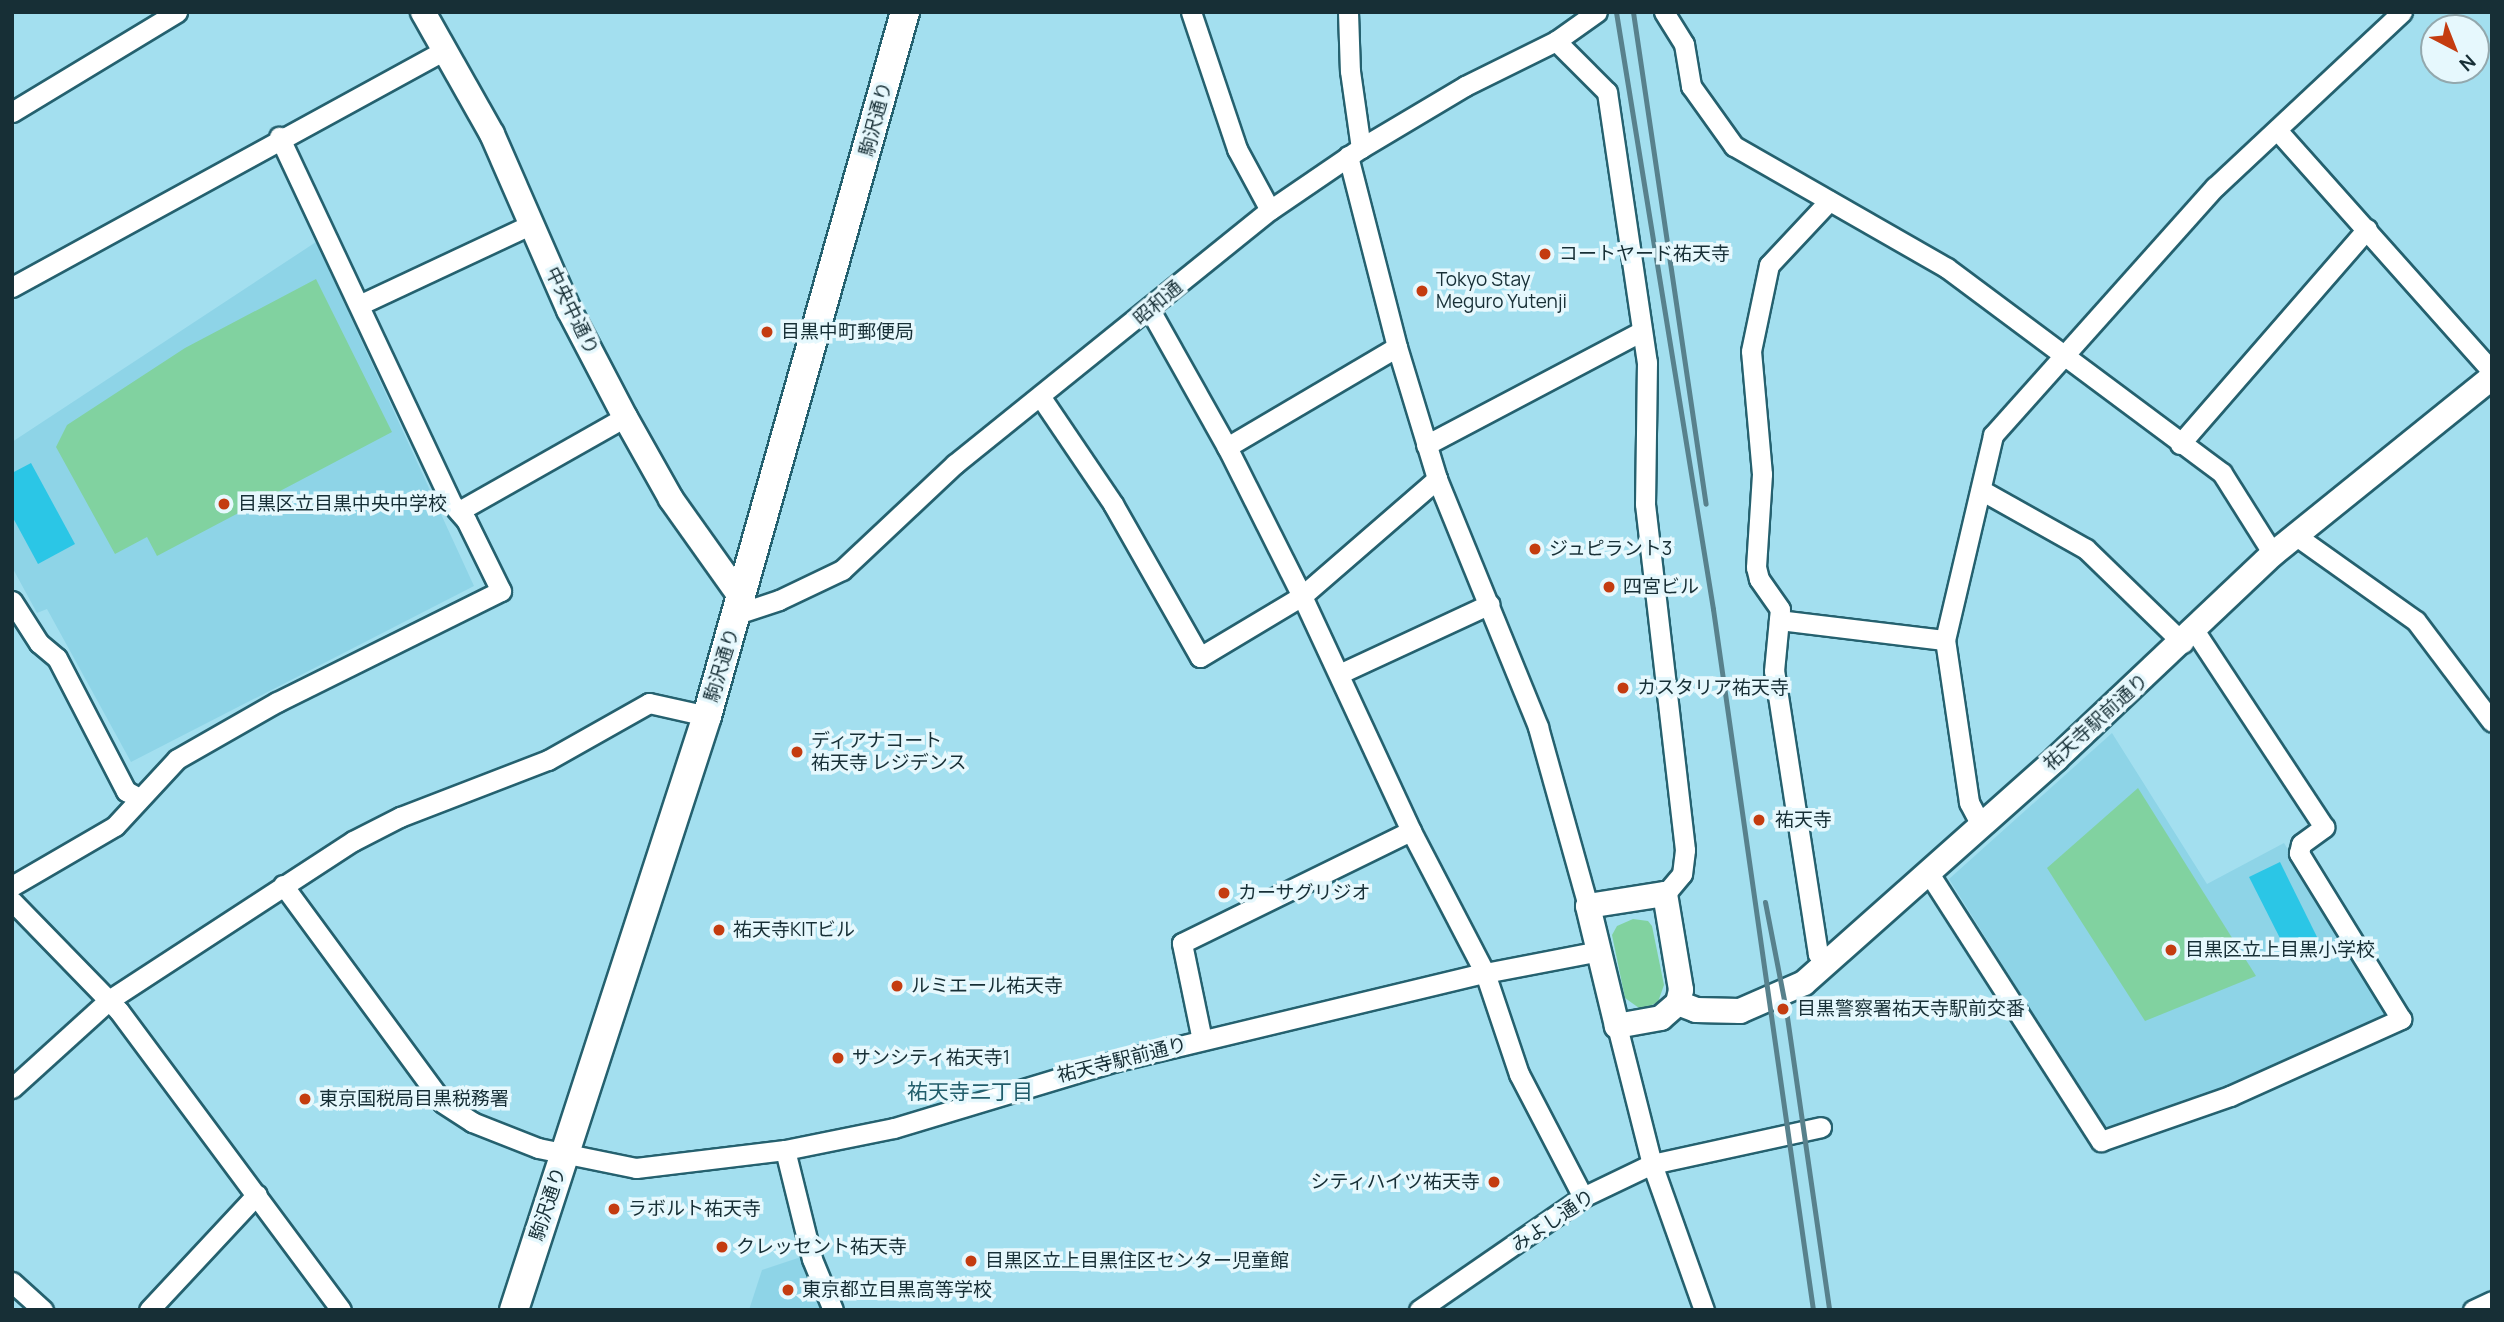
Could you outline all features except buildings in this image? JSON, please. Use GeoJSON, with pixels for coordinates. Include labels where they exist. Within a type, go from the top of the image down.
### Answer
{"type":"FeatureCollection","features":[{"type":"Feature","properties":{"kind":"main road","name":"駒沢通り"},"geometry":{"type":"LineString","coordinates":[[514,1310],[707,716],[905,12]]}},
{"type":"Feature","properties":{"kind":"street"},"geometry":{"type":"LineString","coordinates":[[12,112],[177,12]]}},
{"type":"Feature","properties":{"kind":"street"},"geometry":{"type":"LineString","coordinates":[[1191,12],[1237,149],[1270,211]]}},
{"type":"Feature","properties":{"kind":"street"},"geometry":{"type":"LineString","coordinates":[[1348,12],[1355,152],[1397,348],[1437,480],[1490,604],[1538,727],[1588,906],[1652,1164],[1704,1310]]}},
{"type":"Feature","properties":{"kind":"street","name":"昭和通"},"geometry":{"type":"LineString","coordinates":[[739,607],[779,600],[842,570],[955,464],[1042,399],[1270,211],[1355,152],[1465,86],[1556,41],[1597,12]]}},
{"type":"Feature","properties":{"kind":"street"},"geometry":{"type":"LineString","coordinates":[[1664,12],[1684,44],[1691,86],[1734,146],[1947,268],[2180,444],[2222,472],[2273,554]]}},
{"type":"Feature","properties":{"kind":"street"},"geometry":{"type":"LineString","coordinates":[[1981,825],[1969,802],[1945,640],[1993,435],[2215,187],[2402,12]]}},
{"type":"Feature","properties":{"kind":"street","name":"中央中通り"},"geometry":{"type":"LineString","coordinates":[[428,14],[444,50],[492,134],[569,310],[625,417],[671,499],[739,607]]}},
{"type":"Feature","properties":{"kind":"street"},"geometry":{"type":"LineString","coordinates":[[1556,41],[1608,92],[1647,362],[1645,504],[1685,850],[1682,874],[1665,894],[1588,906]]}},
{"type":"Feature","properties":{"kind":"street"},"geometry":{"type":"LineString","coordinates":[[12,287],[279,137],[444,50]]}},
{"type":"Feature","properties":{"kind":"street"},"geometry":{"type":"LineString","coordinates":[[2277,130],[2492,371]]}},
{"type":"Feature","properties":{"kind":"street"},"geometry":{"type":"LineString","coordinates":[[12,886],[115,826],[177,759],[241,722],[501,591],[459,511],[279,137]]}},
{"type":"Feature","properties":{"kind":"street"},"geometry":{"type":"LineString","coordinates":[[1826,963],[1818,954],[1774,671],[1780,610],[1759,579],[1756,567],[1762,474],[1751,351],[1769,265],[1829,201]]}},
{"type":"Feature","properties":{"kind":"street"},"geometry":{"type":"LineString","coordinates":[[361,304],[532,224]]}},
{"type":"Feature","properties":{"kind":"street"},"geometry":{"type":"LineString","coordinates":[[2180,444],[2367,229]]}},
{"type":"Feature","properties":{"kind":"street"},"geometry":{"type":"LineString","coordinates":[[1150,310],[1227,447],[1302,596],[1411,831],[1485,973],[1519,1074],[1583,1197]]}},
{"type":"Feature","properties":{"kind":"street"},"geometry":{"type":"LineString","coordinates":[[1426,445],[1642,331]]}},
{"type":"Feature","properties":{"kind":"street"},"geometry":{"type":"LineString","coordinates":[[1227,447],[1397,348]]}},
{"type":"Feature","properties":{"kind":"street","name":"祐天寺駅前通り"},"geometry":{"type":"LineString","coordinates":[[1678,1003],[1696,1010],[1740,1011],[1795,989],[2189,637],[2273,554],[2492,377]]}},
{"type":"Feature","properties":{"kind":"street"},"geometry":{"type":"LineString","coordinates":[[1042,399],[1114,504],[1200,657],[1302,596],[1437,480]]}},
{"type":"Feature","properties":{"kind":"street"},"geometry":{"type":"LineString","coordinates":[[459,511],[625,417]]}},
{"type":"Feature","properties":{"kind":"street"},"geometry":{"type":"LineString","coordinates":[[1928,872],[2101,1141],[2230,1096],[2401,1019],[2299,853],[2301,844],[2324,827],[2189,637],[2086,549],[1981,490]]}},
{"type":"Feature","properties":{"kind":"street"},"geometry":{"type":"LineString","coordinates":[[2295,536],[2416,621],[2492,722]]}},
{"type":"Feature","properties":{"kind":"street"},"geometry":{"type":"LineString","coordinates":[[12,601],[39,643],[57,658],[126,791],[139,798]]}},
{"type":"Feature","properties":{"kind":"street"},"geometry":{"type":"LineString","coordinates":[[1339,674],[1490,604]]}},
{"type":"Feature","properties":{"kind":"street"},"geometry":{"type":"LineString","coordinates":[[1779,620],[1945,640]]}},
{"type":"Feature","properties":{"kind":"street"},"geometry":{"type":"LineString","coordinates":[[12,1088],[110,1000],[283,885],[400,817],[548,760],[649,703],[707,716]]}},
{"type":"Feature","properties":{"kind":"street"},"geometry":{"type":"LineString","coordinates":[[1202,1040],[1182,943],[1411,831]]}},
{"type":"Feature","properties":{"kind":"street","name":"祐天寺駅前通り"},"geometry":{"type":"LineString","coordinates":[[283,885],[443,1103],[507,1138],[563,1155],[636,1168],[785,1150],[894,1128],[1062,1075],[1485,973],[1599,951]]}},
{"type":"Feature","properties":{"kind":"street"},"geometry":{"type":"LineString","coordinates":[[1617,1026],[1661,1018],[1678,1003],[1681,990],[1665,894]]}},
{"type":"Feature","properties":{"kind":"street"},"geometry":{"type":"LineString","coordinates":[[12,901],[110,1000],[341,1310]]}},
{"type":"Feature","properties":{"kind":"street","name":"みよし通り"},"geometry":{"type":"LineString","coordinates":[[1419,1310],[1583,1197],[1652,1164],[1821,1127]]}},
{"type":"Feature","properties":{"kind":"street"},"geometry":{"type":"LineString","coordinates":[[785,1150],[812,1259],[833,1310]]}},
{"type":"Feature","properties":{"kind":"street"},"geometry":{"type":"LineString","coordinates":[[149,1310],[257,1194]]}},
{"type":"Feature","properties":{"kind":"street"},"geometry":{"type":"LineString","coordinates":[[12,1282],[43,1310]]}},
{"type":"Feature","properties":{"kind":"street"},"geometry":{"type":"LineString","coordinates":[[2473,1310],[2492,1301]]}},
{"type":"Feature","properties":{"kind":"shaded area","name":"目黒区立目黒中央中学校"},"geometry":{"type":"Polygon","coordinates":[[[316,242],[474,586],[131,762],[47,609],[37,613],[12,567],[12,442],[316,242]]]}},
{"type":"Feature","properties":{"kind":"shaded area"},"geometry":{"type":"Polygon","coordinates":[[[31,463],[75,544],[38,564],[12,516],[12,473],[31,463]]]}},
{"type":"Feature","properties":{"kind":"shaded area","name":"目黒区立上目黒小学校"},"geometry":{"type":"Polygon","coordinates":[[[2112,733],[2207,884],[2284,843],[2389,1015],[2223,1091],[2105,1129],[1949,879],[2112,733]]]}},
{"type":"Feature","properties":{"kind":"shaded area"},"geometry":{"type":"Polygon","coordinates":[[[2280,862],[2319,941],[2289,956],[2249,877],[2280,862]]]}},
{"type":"Feature","properties":{"kind":"shaded area","name":"東京都立目黒高等学校"},"geometry":{"type":"Polygon","coordinates":[[[807,1255],[829,1310],[749,1310],[762,1270],[807,1255]]]}},
{"type":"Feature","properties":{"kind":"green space"},"geometry":{"type":"Polygon","coordinates":[[[316,279],[392,432],[157,556],[147,537],[115,554],[56,447],[67,425],[185,348],[316,279]]]}},
{"type":"Feature","properties":{"kind":"green space"},"geometry":{"type":"Polygon","coordinates":[[[2138,788],[2256,976],[2145,1021],[2047,868],[2138,788]]]}},
{"type":"Feature","properties":{"kind":"green space"},"geometry":{"type":"Polygon","coordinates":[[[1633,919],[1648,921],[1652,926],[1664,985],[1658,1002],[1648,1007],[1639,1008],[1625,998],[1612,935],[1617,926],[1633,919]]]}},
{"type":"Feature","properties":{"kind":"railway"},"geometry":{"type":"LineString","coordinates":[[1616,12],[1713,609],[1813,1310]]}},
{"type":"Feature","properties":{"kind":"railway"},"geometry":{"type":"LineString","coordinates":[[1633,12],[1706,504]]}},
{"type":"Feature","properties":{"kind":"railway"},"geometry":{"type":"LineString","coordinates":[[1765,902],[1786,1010],[1829,1310]]}},
{"type":"Feature","properties":{"kind":"place","name":"コートヤード祐天寺"},"geometry":{"type":"Point","coordinates":[1545,254]}},
{"type":"Feature","properties":{"kind":"place","name":"Tokyo Stay Meguro Yutenji"},"geometry":{"type":"Point","coordinates":[1422,291]}},
{"type":"Feature","properties":{"kind":"place","name":"目黒中町郵便局"},"geometry":{"type":"Point","coordinates":[767,332]}},
{"type":"Feature","properties":{"kind":"place","name":"目黒区立目黒中央中学校"},"geometry":{"type":"Point","coordinates":[224,504]}},
{"type":"Feature","properties":{"kind":"place","name":"ジュピラント3"},"geometry":{"type":"Point","coordinates":[1535,549]}},
{"type":"Feature","properties":{"kind":"place","name":"四宮ビル"},"geometry":{"type":"Point","coordinates":[1609,587]}},
{"type":"Feature","properties":{"kind":"place","name":"カスタリア祐天寺"},"geometry":{"type":"Point","coordinates":[1623,688]}},
{"type":"Feature","properties":{"kind":"place","name":"ディアナコート 祐天寺 レジデンス"},"geometry":{"type":"Point","coordinates":[797,752]}},
{"type":"Feature","properties":{"kind":"place","name":"祐天寺"},"geometry":{"type":"Point","coordinates":[1759,820]}},
{"type":"Feature","properties":{"kind":"place","name":"カーサグリジオ"},"geometry":{"type":"Point","coordinates":[1224,893]}},
{"type":"Feature","properties":{"kind":"place","name":"祐天寺KITビル"},"geometry":{"type":"Point","coordinates":[719,930]}},
{"type":"Feature","properties":{"kind":"place","name":"目黒区立上目黒小学校"},"geometry":{"type":"Point","coordinates":[2171,950]}},
{"type":"Feature","properties":{"kind":"place","name":"ルミエール祐天寺"},"geometry":{"type":"Point","coordinates":[897,986]}},
{"type":"Feature","properties":{"kind":"place","name":"目黒警察署祐天寺駅前交番"},"geometry":{"type":"Point","coordinates":[1783,1009]}},
{"type":"Feature","properties":{"kind":"place","name":"サンシティ祐天寺1"},"geometry":{"type":"Point","coordinates":[838,1058]}},
{"type":"Feature","properties":{"kind":"place","name":"東京国税局目黒税務署"},"geometry":{"type":"Point","coordinates":[305,1099]}},
{"type":"Feature","properties":{"kind":"place","name":"シティハイツ祐天寺"},"geometry":{"type":"Point","coordinates":[1494,1182]}},
{"type":"Feature","properties":{"kind":"place","name":"ラボルト祐天寺"},"geometry":{"type":"Point","coordinates":[614,1209]}},
{"type":"Feature","properties":{"kind":"place","name":"クレッセント祐天寺"},"geometry":{"type":"Point","coordinates":[722,1247]}},
{"type":"Feature","properties":{"kind":"place","name":"目黒区立上目黒住区センター児童館"},"geometry":{"type":"Point","coordinates":[971,1261]}},
{"type":"Feature","properties":{"kind":"place","name":"東京都立目黒高等学校"},"geometry":{"type":"Point","coordinates":[788,1290]}},
{"type":"Feature","properties":{"kind":"district","name":"祐天寺二丁目"},"geometry":{"type":"Point","coordinates":[970,1091]}}]}
